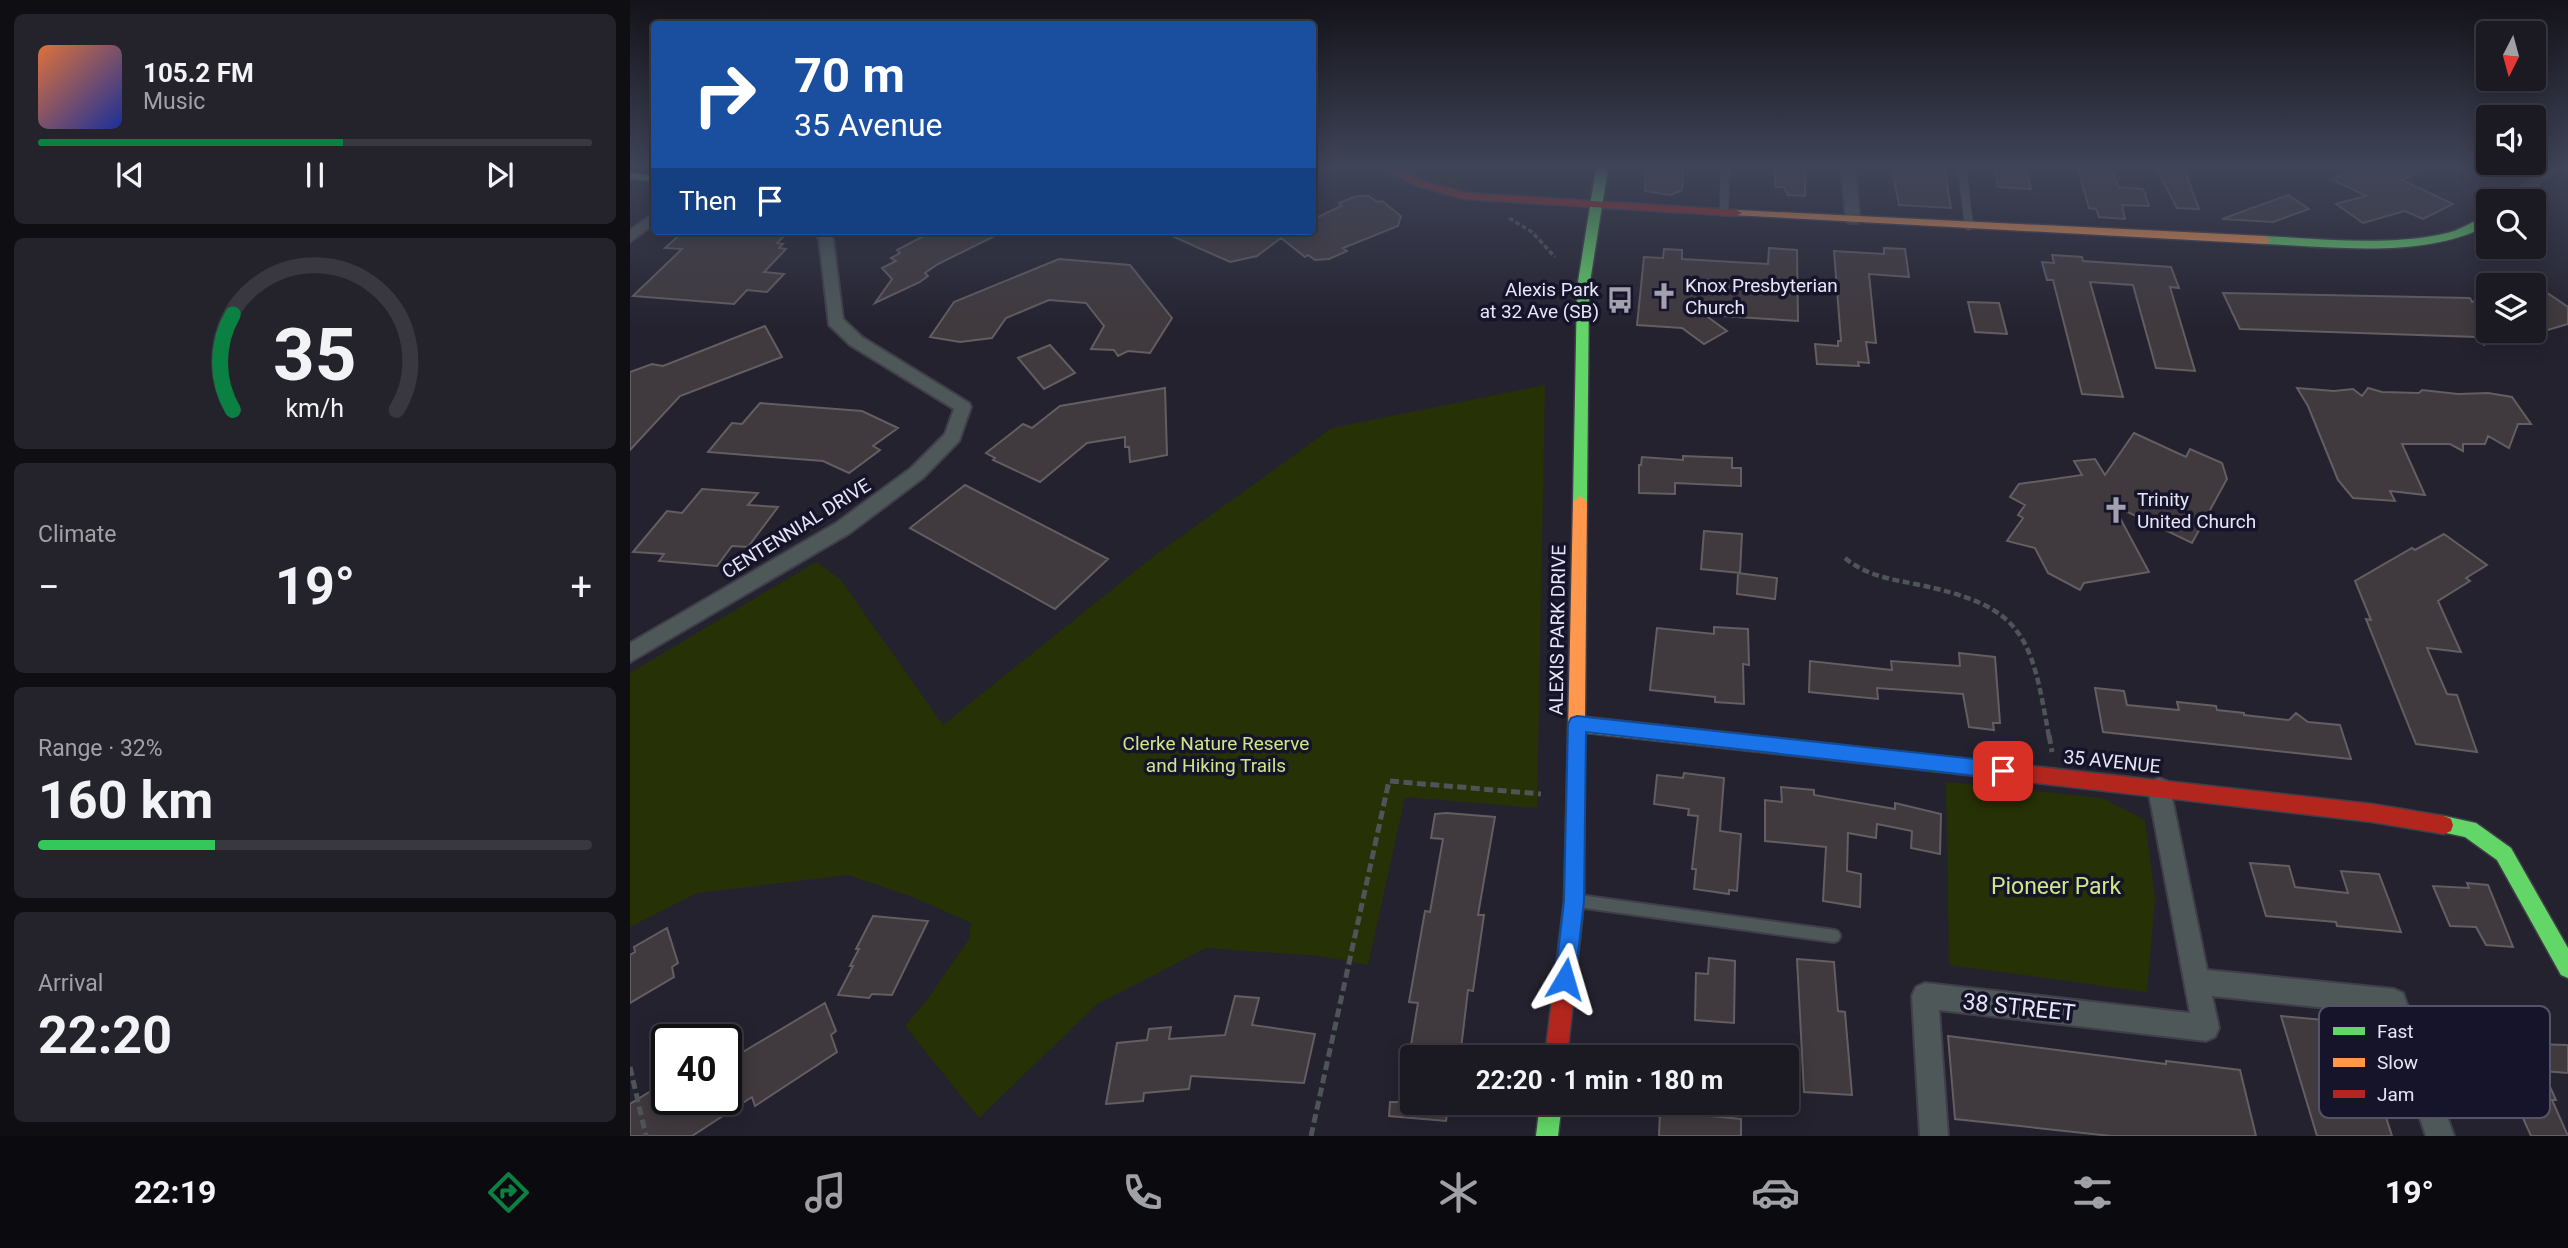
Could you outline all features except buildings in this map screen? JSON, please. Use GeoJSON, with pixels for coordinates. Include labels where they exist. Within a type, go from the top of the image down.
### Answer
{"type":"FeatureCollection","features":[{"type":"Feature","properties":{"kind":"street"},"geometry":{"type":"LineString","coordinates":[[630,238],[649,221]]}},
{"type":"Feature","properties":{"kind":"street","name":"ALEXIS PARK DRIVE"},"geometry":{"type":"LineString","coordinates":[[1557,1045],[1574,901],[1583,288],[1593,221]]}},
{"type":"Feature","properties":{"kind":"street"},"geometry":{"type":"LineString","coordinates":[[1886,221],[2398,243],[2438,239],[2476,226]]}},
{"type":"Feature","properties":{"kind":"street","name":"CENTENNIAL DRIVE"},"geometry":{"type":"LineString","coordinates":[[630,653],[843,528],[917,473],[953,437],[963,407],[856,341],[835,321],[824,235]]}},
{"type":"Feature","properties":{"kind":"street","name":"35 AVENUE"},"geometry":{"type":"LineString","coordinates":[[1577,724],[2372,813],[2469,829],[2504,854],[2568,968]]}},
{"type":"Feature","properties":{"kind":"street","name":"38 STREET"},"geometry":{"type":"LineString","coordinates":[[1934,1136],[1925,996],[2206,1028],[2159,788]]}},
{"type":"Feature","properties":{"kind":"street"},"geometry":{"type":"LineString","coordinates":[[2197,982],[2395,1002],[2396,1006]]}},
{"type":"Feature","properties":{"kind":"street"},"geometry":{"type":"LineString","coordinates":[[1547,1136],[1549,1115]]}},
{"type":"Feature","properties":{"kind":"street"},"geometry":{"type":"LineString","coordinates":[[2434,1118],[2440,1136]]}},
{"type":"Feature","properties":{"kind":"lane"},"geometry":{"type":"LineString","coordinates":[[1968,221],[1969,226]]}},
{"type":"Feature","properties":{"kind":"lane"},"geometry":{"type":"LineString","coordinates":[[1574,901],[1834,936]]}},
{"type":"Feature","properties":{"kind":"path"},"geometry":{"type":"LineString","coordinates":[[1513,221],[1532,232],[1555,257]]}},
{"type":"Feature","properties":{"kind":"path"},"geometry":{"type":"LineString","coordinates":[[1845,558],[1854,567],[1883,578],[1930,587],[1980,603],[2010,621],[2025,645],[2035,671],[2057,776]]}},
{"type":"Feature","properties":{"kind":"path"},"geometry":{"type":"LineString","coordinates":[[1311,1136],[1390,781],[1541,793]]}},
{"type":"Feature","properties":{"kind":"path"},"geometry":{"type":"LineString","coordinates":[[630,1067],[646,1136]]}},
{"type":"Feature","properties":{"kind":"green space","name":"Clerke Nature Reserve and Hiking Trails"},"geometry":{"type":"Polygon","coordinates":[[[1545,385],[1537,808],[1405,797],[1368,965],[1320,956],[1206,948],[1097,1004],[979,1118],[905,1026],[927,1000],[969,939],[971,923],[915,898],[848,875],[697,893],[630,927],[630,673],[816,562],[840,579],[943,725],[1154,556],[1332,428],[1545,385]]]}},
{"type":"Feature","properties":{"kind":"green space","name":"Pioneer Park"},"geometry":{"type":"Polygon","coordinates":[[[1946,782],[2102,798],[2145,820],[2155,898],[2147,992],[1949,965],[1946,782]]]}},
{"type":"Feature","properties":{"kind":"traffic: fast"},"geometry":{"type":"LineString","coordinates":[[1580,502],[1583,288],[1594,221]]}},
{"type":"Feature","properties":{"kind":"traffic: fast"},"geometry":{"type":"LineString","coordinates":[[2265,240],[2381,244],[2443,238],[2476,227]]}},
{"type":"Feature","properties":{"kind":"traffic: fast"},"geometry":{"type":"LineString","coordinates":[[1577,724],[1959,766]]}},
{"type":"Feature","properties":{"kind":"traffic: fast"},"geometry":{"type":"LineString","coordinates":[[2444,825],[2469,829],[2504,854],[2568,968]]}},
{"type":"Feature","properties":{"kind":"traffic: fast"},"geometry":{"type":"LineString","coordinates":[[1547,1136],[1549,1115]]}},
{"type":"Feature","properties":{"kind":"traffic: slow"},"geometry":{"type":"LineString","coordinates":[[1893,221],[2265,240]]}},
{"type":"Feature","properties":{"kind":"traffic: slow"},"geometry":{"type":"LineString","coordinates":[[1575,825],[1580,502]]}},
{"type":"Feature","properties":{"kind":"traffic: jam"},"geometry":{"type":"LineString","coordinates":[[1959,766],[2372,813],[2444,825]]}},
{"type":"Feature","properties":{"kind":"traffic: jam"},"geometry":{"type":"LineString","coordinates":[[1557,1045],[1574,901],[1575,825]]}},
{"type":"Feature","properties":{"kind":"place","name":"Knox Presbyterian Church"},"geometry":{"type":"Point","coordinates":[1664,296]}},
{"type":"Feature","properties":{"kind":"place","name":"Alexis Park at 32 Ave (SB)"},"geometry":{"type":"Point","coordinates":[1620,300]}},
{"type":"Feature","properties":{"kind":"place","name":"Trinity United Church"},"geometry":{"type":"Point","coordinates":[2116,510]}},
{"type":"Feature","properties":{"kind":"route"},"geometry":{"type":"LineString","coordinates":[[1565,979],[1574,901],[1577,724],[2003,771]]}}]}
